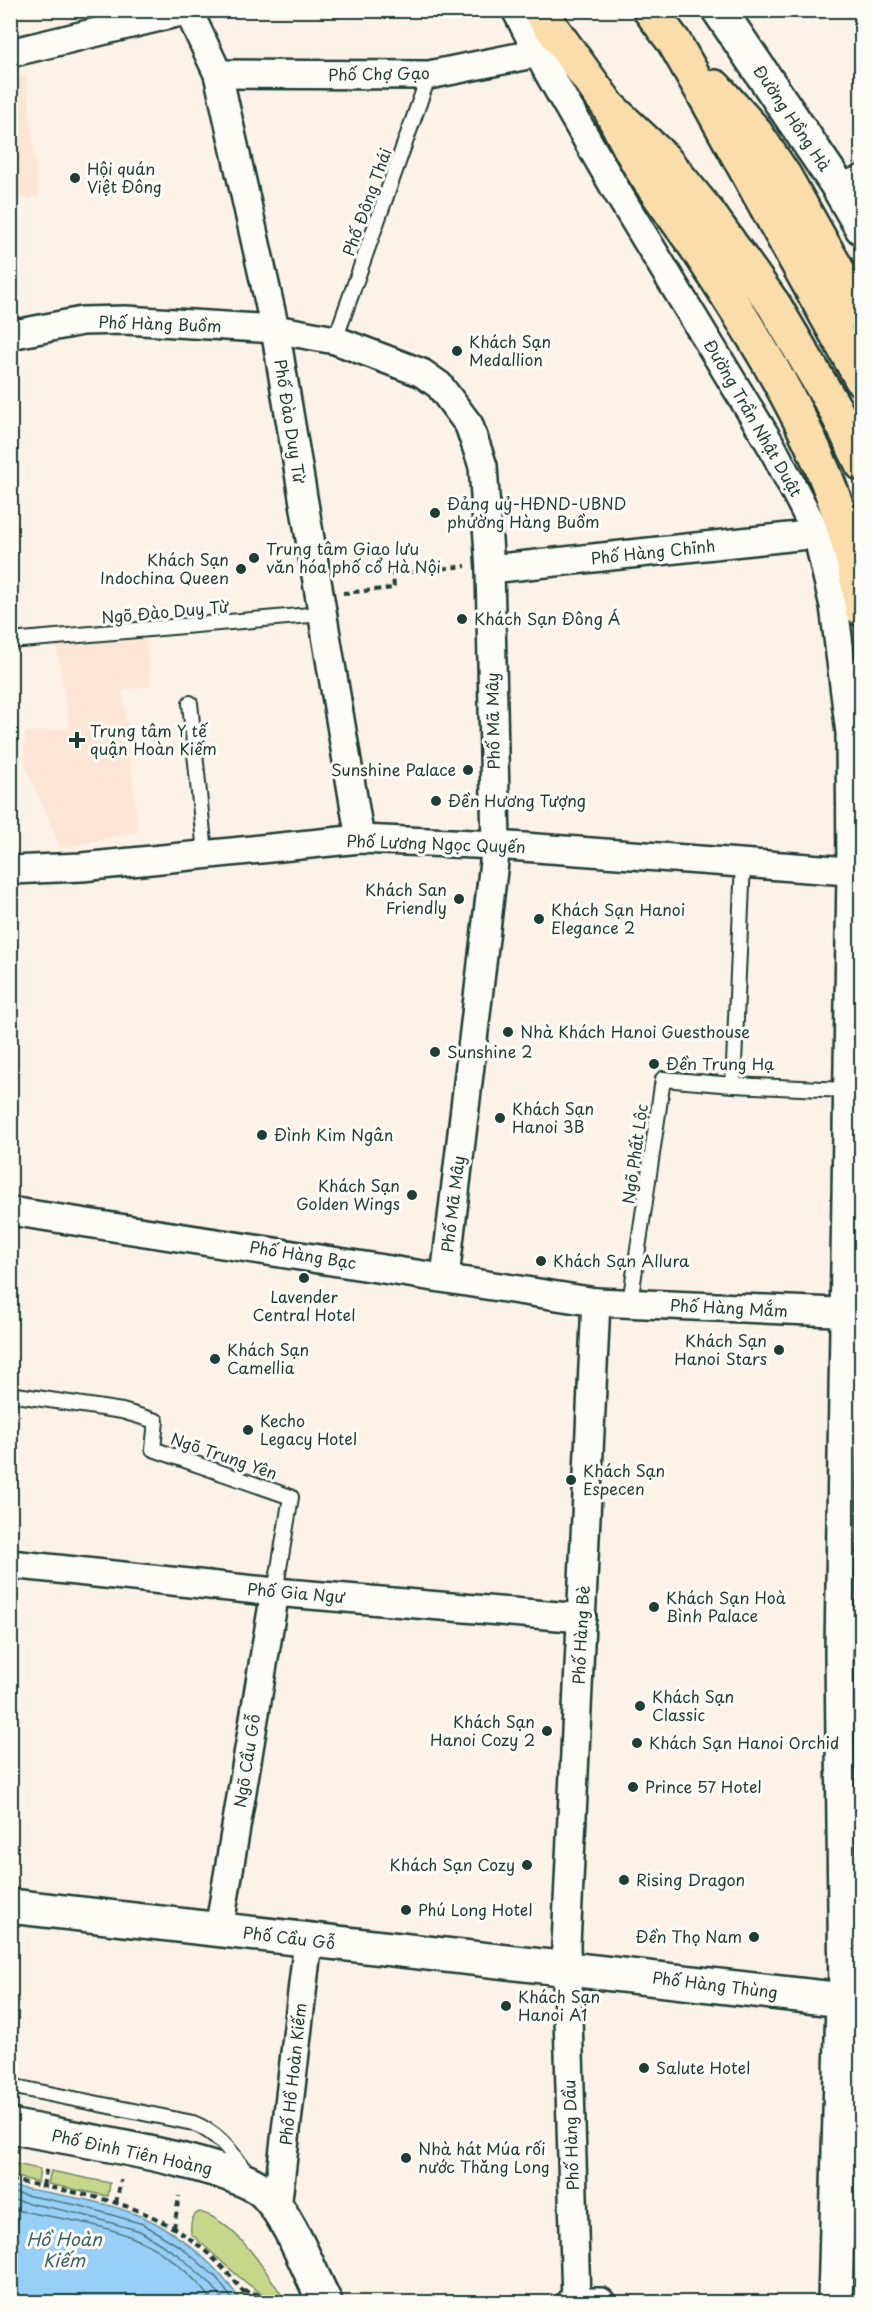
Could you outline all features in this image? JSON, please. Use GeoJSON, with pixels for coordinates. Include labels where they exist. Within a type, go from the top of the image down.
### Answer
{"type":"FeatureCollection","features":[{"type":"Feature","properties":{"kind":"main road"},"geometry":{"type":"LineString","coordinates":[[539,10],[609,108],[643,172],[762,350],[818,454],[840,513],[858,580],[861,609]]}},
{"type":"Feature","properties":{"kind":"main road"},"geometry":{"type":"LineString","coordinates":[[650,10],[674,42],[753,129],[785,177],[861,314]]}},
{"type":"Feature","properties":{"kind":"main road"},"geometry":{"type":"LineString","coordinates":[[674,42],[861,380]]}},
{"type":"Feature","properties":{"kind":"main road"},"geometry":{"type":"LineString","coordinates":[[609,108],[664,159],[709,214],[774,305],[834,407],[861,464]]}},
{"type":"Feature","properties":{"kind":"street","name":"Đường Trần Nhật Duật"},"geometry":{"type":"LineString","coordinates":[[516,10],[616,190],[771,445],[817,534],[834,606],[850,733],[858,863],[846,1090],[853,1313],[850,1630],[852,1997]]}},
{"type":"Feature","properties":{"kind":"street"},"geometry":{"type":"LineString","coordinates":[[10,53],[189,11]]}},
{"type":"Feature","properties":{"kind":"street","name":"Phố Đào Duy Từ"},"geometry":{"type":"LineString","coordinates":[[189,11],[218,74],[275,329],[360,839]]}},
{"type":"Feature","properties":{"kind":"street","name":"Đường Hồng Hà"},"geometry":{"type":"LineString","coordinates":[[728,13],[849,177],[861,228]]}},
{"type":"Feature","properties":{"kind":"street","name":"Phố Chợ Gạo"},"geometry":{"type":"LineString","coordinates":[[218,74],[429,75],[538,53]]}},
{"type":"Feature","properties":{"kind":"street","name":"Phố Hàng Buồm"},"geometry":{"type":"LineString","coordinates":[[10,335],[82,321],[125,320],[275,329]]}},
{"type":"Feature","properties":{"kind":"street","name":"Phố Mã Mây"},"geometry":{"type":"LineString","coordinates":[[275,329],[335,340],[401,363],[422,373],[439,385],[469,425],[483,466],[490,570],[496,845],[445,1277]]}},
{"type":"Feature","properties":{"kind":"street","name":"Phố Hàng Chĩnh"},"geometry":{"type":"LineString","coordinates":[[490,570],[817,534]]}},
{"type":"Feature","properties":{"kind":"street","name":"Phố Lương Ngọc Quyến"},"geometry":{"type":"LineString","coordinates":[[10,870],[82,867],[360,839],[496,845],[743,862],[858,863]]}},
{"type":"Feature","properties":{"kind":"street","name":"Phố Hàng Bạc"},"geometry":{"type":"LineString","coordinates":[[10,1211],[596,1302]]}},
{"type":"Feature","properties":{"kind":"street","name":"Phố Hàng Mắm"},"geometry":{"type":"LineString","coordinates":[[596,1302],[853,1313]]}},
{"type":"Feature","properties":{"kind":"street","name":"Phố Hàng Bè"},"geometry":{"type":"LineString","coordinates":[[567,1968],[596,1302]]}},
{"type":"Feature","properties":{"kind":"street","name":"Phố Gia Ngư"},"geometry":{"type":"LineString","coordinates":[[10,1564],[275,1592],[582,1618]]}},
{"type":"Feature","properties":{"kind":"street","name":"Ngõ Cầu Gỗ"},"geometry":{"type":"LineString","coordinates":[[219,1930],[275,1592]]}},
{"type":"Feature","properties":{"kind":"street","name":"Phố Cầu Gỗ"},"geometry":{"type":"LineString","coordinates":[[10,1906],[308,1941],[567,1968]]}},
{"type":"Feature","properties":{"kind":"street","name":"Phố Hồ Hoàn Kiếm"},"geometry":{"type":"LineString","coordinates":[[278,2208],[308,1941]]}},
{"type":"Feature","properties":{"kind":"street","name":"Phố Hàng Thùng"},"geometry":{"type":"LineString","coordinates":[[567,1968],[852,1997]]}},
{"type":"Feature","properties":{"kind":"street","name":"Phố Hàng Dầu"},"geometry":{"type":"LineString","coordinates":[[567,1968],[576,2302]]}},
{"type":"Feature","properties":{"kind":"street"},"geometry":{"type":"LineString","coordinates":[[835,2302],[852,1997]]}},
{"type":"Feature","properties":{"kind":"street","name":"Phố Đinh Tiên Hoàng"},"geometry":{"type":"LineString","coordinates":[[10,2126],[190,2163],[252,2182],[278,2208],[326,2302]]}},
{"type":"Feature","properties":{"kind":"street"},"geometry":{"type":"LineString","coordinates":[[570,2302],[601,2302]]}},
{"type":"Feature","properties":{"kind":"lane","name":"Phố Đông Thái"},"geometry":{"type":"LineString","coordinates":[[335,340],[429,75]]}},
{"type":"Feature","properties":{"kind":"lane","name":"Ngõ Đào Duy Từ"},"geometry":{"type":"LineString","coordinates":[[10,641],[320,605]]}},
{"type":"Feature","properties":{"kind":"lane"},"geometry":{"type":"LineString","coordinates":[[190,703],[205,853]]}},
{"type":"Feature","properties":{"kind":"lane"},"geometry":{"type":"LineString","coordinates":[[733,1085],[743,862]]}},
{"type":"Feature","properties":{"kind":"lane","name":"Ngõ Phất Lộc"},"geometry":{"type":"LineString","coordinates":[[630,1303],[663,1079],[846,1090]]}},
{"type":"Feature","properties":{"kind":"lane","name":"Ngõ Trung Yên"},"geometry":{"type":"LineString","coordinates":[[10,1394],[122,1411],[156,1421],[153,1449],[291,1497],[275,1592]]}},
{"type":"Feature","properties":{"kind":"lane","name":"Phố Đinh Tiên Hoàng"},"geometry":{"type":"LineString","coordinates":[[10,2086],[193,2124],[210,2130],[230,2149],[252,2182]]}},
{"type":"Feature","properties":{"kind":"path"},"geometry":{"type":"LineString","coordinates":[[320,605],[394,588],[393,574],[466,566],[490,570]]}},
{"type":"Feature","properties":{"kind":"path"},"geometry":{"type":"LineString","coordinates":[[42,2186],[47,2166]]}},
{"type":"Feature","properties":{"kind":"path"},"geometry":{"type":"LineString","coordinates":[[10,2180],[148,2212],[204,2249],[243,2291],[249,2302]]}},
{"type":"Feature","properties":{"kind":"path"},"geometry":{"type":"LineString","coordinates":[[116,2203],[121,2180]]}},
{"type":"Feature","properties":{"kind":"path"},"geometry":{"type":"LineString","coordinates":[[174,2228],[179,2196]]}},
{"type":"Feature","properties":{"kind":"path"},"geometry":{"type":"LineString","coordinates":[[243,2291],[256,2294],[269,2302]]}},
{"type":"Feature","properties":{"kind":"shaded area"},"geometry":{"type":"Polygon","coordinates":[[[26,75],[39,197],[11,200],[11,78],[26,75]]]}},
{"type":"Feature","properties":{"kind":"shaded area","name":"Trung tâm Y tế quận Hoàn Kiếm"},"geometry":{"type":"Polygon","coordinates":[[[146,639],[151,686],[123,690],[138,832],[61,848],[25,765],[24,747],[25,733],[70,728],[56,645],[146,639]]]}},
{"type":"Feature","properties":{"kind":"green space"},"geometry":{"type":"Polygon","coordinates":[[[10,2163],[40,2169],[38,2182],[11,2176],[10,2163]]]}},
{"type":"Feature","properties":{"kind":"green space"},"geometry":{"type":"Polygon","coordinates":[[[51,2171],[110,2183],[108,2196],[48,2184],[51,2171]]]}},
{"type":"Feature","properties":{"kind":"green space"},"geometry":{"type":"Polygon","coordinates":[[[200,2212],[213,2217],[238,2237],[260,2263],[286,2302],[275,2300],[250,2285],[191,2234],[193,2218],[200,2212]]]}},
{"type":"Feature","properties":{"kind":"water","name":"Hồ Hoàn Kiếm"},"geometry":{"type":"Polygon","coordinates":[[[10,2186],[96,2202],[145,2218],[172,2233],[212,2265],[241,2302],[11,2302],[10,2186]]]}},
{"type":"Feature","properties":{"kind":"place","name":"Hội quán Việt Đông"},"geometry":{"type":"Point","coordinates":[75,178]}},
{"type":"Feature","properties":{"kind":"place","name":"Khách Sạn Medallion"},"geometry":{"type":"Point","coordinates":[457,351]}},
{"type":"Feature","properties":{"kind":"place","name":"Đảng uỷ-HĐND-UBND phường Hàng Buồm"},"geometry":{"type":"Point","coordinates":[435,513]}},
{"type":"Feature","properties":{"kind":"place","name":"Trung tâm Giao lưu văn hóa phố cổ Hà Nội"},"geometry":{"type":"Point","coordinates":[254,558]}},
{"type":"Feature","properties":{"kind":"place","name":"Khách Sạn Indochina Queen"},"geometry":{"type":"Point","coordinates":[241,569]}},
{"type":"Feature","properties":{"kind":"place","name":"Khách Sạn Đông Á"},"geometry":{"type":"Point","coordinates":[462,619]}},
{"type":"Feature","properties":{"kind":"place","name":"Trung tâm Y tế quận Hoàn Kiếm"},"geometry":{"type":"Point","coordinates":[77,740]}},
{"type":"Feature","properties":{"kind":"place","name":"Sunshine Palace"},"geometry":{"type":"Point","coordinates":[468,770]}},
{"type":"Feature","properties":{"kind":"place","name":"Đền Hương Tượng"},"geometry":{"type":"Point","coordinates":[436,801]}},
{"type":"Feature","properties":{"kind":"place","name":"Khách Sạn Friendly"},"geometry":{"type":"Point","coordinates":[459,899]}},
{"type":"Feature","properties":{"kind":"place","name":"Khách Sạn Hanoi Elegance 2"},"geometry":{"type":"Point","coordinates":[539,919]}},
{"type":"Feature","properties":{"kind":"place","name":"Nhà Khách Hanoi Guesthouse"},"geometry":{"type":"Point","coordinates":[508,1032]}},
{"type":"Feature","properties":{"kind":"place","name":"Sunshine 2"},"geometry":{"type":"Point","coordinates":[435,1052]}},
{"type":"Feature","properties":{"kind":"place","name":"Đền Trung Hạ"},"geometry":{"type":"Point","coordinates":[654,1064]}},
{"type":"Feature","properties":{"kind":"place","name":"Khách Sạn Hanoi 3B"},"geometry":{"type":"Point","coordinates":[500,1118]}},
{"type":"Feature","properties":{"kind":"place","name":"Đình Kim Ngân"},"geometry":{"type":"Point","coordinates":[262,1135]}},
{"type":"Feature","properties":{"kind":"place","name":"Khách Sạn Golden Wings"},"geometry":{"type":"Point","coordinates":[412,1195]}},
{"type":"Feature","properties":{"kind":"place","name":"Khách Sạn Allura"},"geometry":{"type":"Point","coordinates":[541,1261]}},
{"type":"Feature","properties":{"kind":"place","name":"Lavender Central Hotel"},"geometry":{"type":"Point","coordinates":[304,1278]}},
{"type":"Feature","properties":{"kind":"place","name":"Khách Sạn Hanoi Stars"},"geometry":{"type":"Point","coordinates":[779,1350]}},
{"type":"Feature","properties":{"kind":"place","name":"Khách Sạn Camellia"},"geometry":{"type":"Point","coordinates":[215,1359]}},
{"type":"Feature","properties":{"kind":"place","name":"Kecho Legacy Hotel"},"geometry":{"type":"Point","coordinates":[248,1430]}},
{"type":"Feature","properties":{"kind":"place","name":"Khách Sạn Especen"},"geometry":{"type":"Point","coordinates":[571,1480]}},
{"type":"Feature","properties":{"kind":"place","name":"Khách Sạn Hoà Bình Palace"},"geometry":{"type":"Point","coordinates":[654,1607]}},
{"type":"Feature","properties":{"kind":"place","name":"Khách Sạn Classic"},"geometry":{"type":"Point","coordinates":[640,1706]}},
{"type":"Feature","properties":{"kind":"place","name":"Khách Sạn Hanoi Cozy 2"},"geometry":{"type":"Point","coordinates":[547,1731]}},
{"type":"Feature","properties":{"kind":"place","name":"Khách Sạn Hanoi Orchid"},"geometry":{"type":"Point","coordinates":[637,1743]}},
{"type":"Feature","properties":{"kind":"place","name":"Prince 57 Hotel"},"geometry":{"type":"Point","coordinates":[633,1787]}},
{"type":"Feature","properties":{"kind":"place","name":"Khách Sạn Cozy"},"geometry":{"type":"Point","coordinates":[527,1865]}},
{"type":"Feature","properties":{"kind":"place","name":"Rising Dragon"},"geometry":{"type":"Point","coordinates":[624,1880]}},
{"type":"Feature","properties":{"kind":"place","name":"Phú Long Hotel"},"geometry":{"type":"Point","coordinates":[406,1910]}},
{"type":"Feature","properties":{"kind":"place","name":"Đền Thọ Nam"},"geometry":{"type":"Point","coordinates":[754,1937]}},
{"type":"Feature","properties":{"kind":"place","name":"Khách Sạn Hanoi A1"},"geometry":{"type":"Point","coordinates":[506,2006]}},
{"type":"Feature","properties":{"kind":"place","name":"Salute Hotel"},"geometry":{"type":"Point","coordinates":[644,2068]}},
{"type":"Feature","properties":{"kind":"place","name":"Nhà hát Múa rối nước Thăng Long"},"geometry":{"type":"Point","coordinates":[406,2158]}}]}
